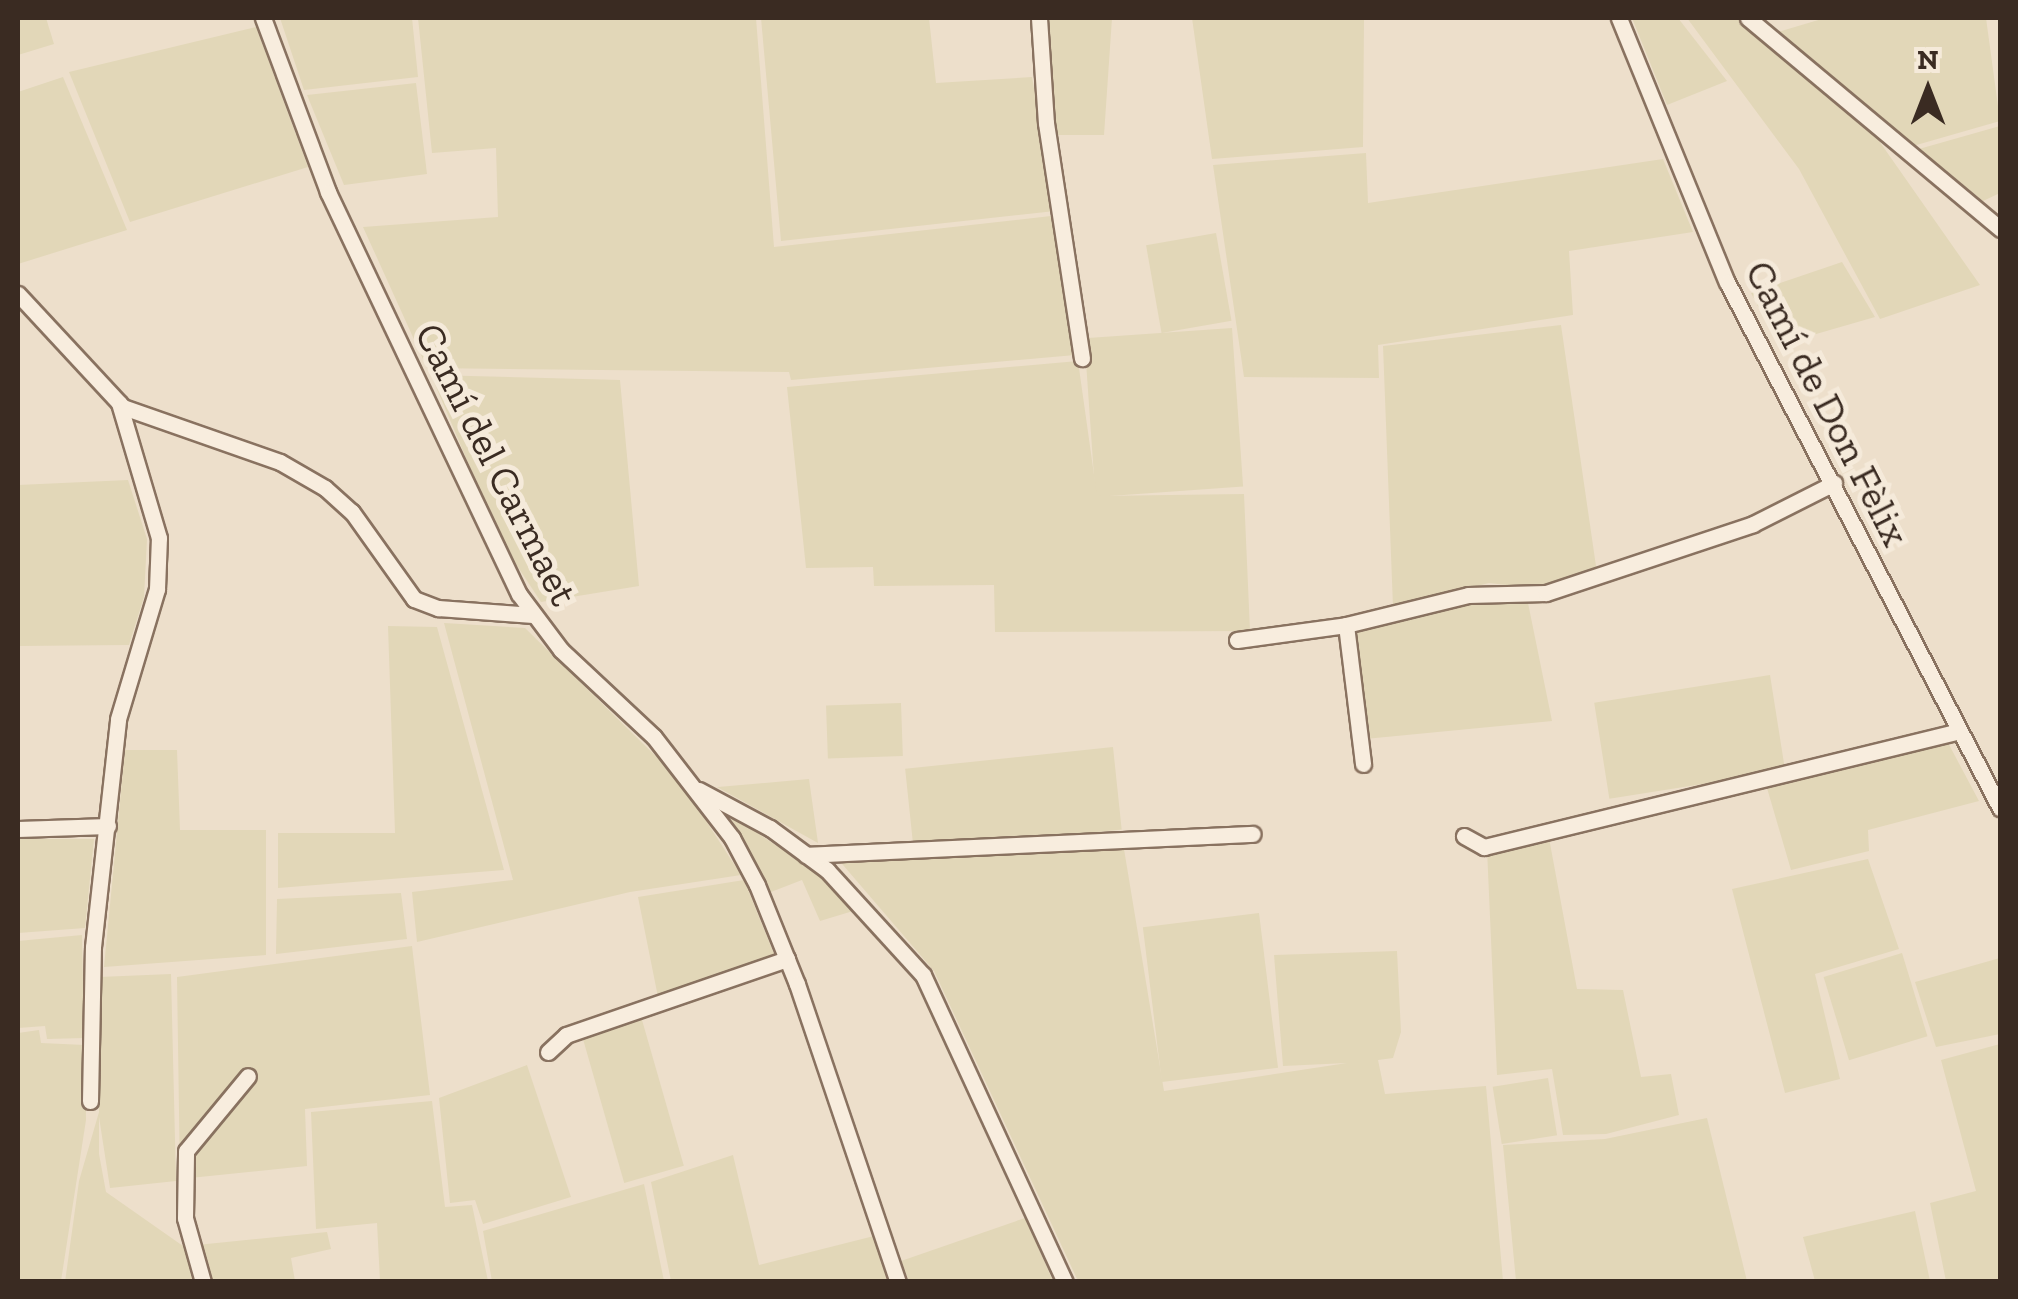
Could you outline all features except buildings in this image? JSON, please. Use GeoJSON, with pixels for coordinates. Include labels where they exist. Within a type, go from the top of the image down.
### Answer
{"type":"FeatureCollection","features":[{"type":"Feature","properties":{"kind":"street","name":"Camí del Carmaet"},"geometry":{"type":"LineString","coordinates":[[264,18],[328,192],[470,500],[533,616],[696,788],[732,838],[787,959],[898,1282]]}},
{"type":"Feature","properties":{"kind":"street"},"geometry":{"type":"LineString","coordinates":[[1039,18],[1046,123],[1082,358]]}},
{"type":"Feature","properties":{"kind":"street","name":"Camí de Don Fèlix"},"geometry":{"type":"LineString","coordinates":[[1620,18],[1728,282],[1834,482],[1956,732],[2000,808]]}},
{"type":"Feature","properties":{"kind":"street"},"geometry":{"type":"LineString","coordinates":[[1748,18],[2000,229]]}},
{"type":"Feature","properties":{"kind":"street"},"geometry":{"type":"LineString","coordinates":[[18,294],[119,403],[168,427],[280,462],[325,488],[352,512],[414,598],[438,608],[533,616]]}},
{"type":"Feature","properties":{"kind":"street"},"geometry":{"type":"LineString","coordinates":[[90,1101],[93,948],[118,718],[157,589],[159,538],[119,403]]}},
{"type":"Feature","properties":{"kind":"street"},"geometry":{"type":"LineString","coordinates":[[1237,640],[1346,624],[1468,595],[1546,593],[1616,574],[1754,524],[1834,482]]}},
{"type":"Feature","properties":{"kind":"street"},"geometry":{"type":"LineString","coordinates":[[1346,624],[1363,764]]}},
{"type":"Feature","properties":{"kind":"street"},"geometry":{"type":"LineString","coordinates":[[1464,836],[1484,846],[1956,732]]}},
{"type":"Feature","properties":{"kind":"street"},"geometry":{"type":"LineString","coordinates":[[696,788],[806,855],[922,975],[1065,1282]]}},
{"type":"Feature","properties":{"kind":"street"},"geometry":{"type":"LineString","coordinates":[[18,829],[108,826]]}},
{"type":"Feature","properties":{"kind":"street"},"geometry":{"type":"LineString","coordinates":[[806,855],[1253,834]]}},
{"type":"Feature","properties":{"kind":"street"},"geometry":{"type":"LineString","coordinates":[[548,1052],[566,1035],[787,959]]}},
{"type":"Feature","properties":{"kind":"street"},"geometry":{"type":"LineString","coordinates":[[203,1282],[185,1218],[186,1151],[248,1076]]}},
{"type":"Feature","properties":{"kind":"shaded area"},"geometry":{"type":"Polygon","coordinates":[[[18,18],[46,18],[54,44],[18,55],[18,18]]]}},
{"type":"Feature","properties":{"kind":"shaded area"},"geometry":{"type":"Polygon","coordinates":[[[280,18],[412,18],[418,77],[304,90],[280,18]]]}},
{"type":"Feature","properties":{"kind":"shaded area"},"geometry":{"type":"Polygon","coordinates":[[[418,18],[756,18],[774,247],[1051,216],[1075,355],[791,380],[789,372],[427,368],[363,227],[498,217],[496,148],[432,153],[418,18]]]}},
{"type":"Feature","properties":{"kind":"shaded area"},"geometry":{"type":"Polygon","coordinates":[[[761,18],[929,18],[936,83],[1032,77],[1055,211],[781,241],[761,18]]]}},
{"type":"Feature","properties":{"kind":"shaded area"},"geometry":{"type":"Polygon","coordinates":[[[1045,18],[1112,18],[1104,135],[1051,135],[1045,18]]]}},
{"type":"Feature","properties":{"kind":"shaded area"},"geometry":{"type":"Polygon","coordinates":[[[1192,18],[1364,18],[1363,147],[1212,159],[1192,18]]]}},
{"type":"Feature","properties":{"kind":"shaded area"},"geometry":{"type":"Polygon","coordinates":[[[1632,18],[1678,18],[1727,81],[1667,105],[1632,18]]]}},
{"type":"Feature","properties":{"kind":"shaded area"},"geometry":{"type":"Polygon","coordinates":[[[1687,18],[1739,18],[1877,138],[1980,285],[1880,319],[1799,169],[1687,18]]]}},
{"type":"Feature","properties":{"kind":"shaded area"},"geometry":{"type":"Polygon","coordinates":[[[1825,18],[1986,18],[2000,121],[1913,146],[1778,32],[1825,18]]]}},
{"type":"Feature","properties":{"kind":"shaded area"},"geometry":{"type":"Polygon","coordinates":[[[256,27],[308,167],[130,222],[69,72],[256,27]]]}},
{"type":"Feature","properties":{"kind":"shaded area"},"geometry":{"type":"Polygon","coordinates":[[[63,77],[127,230],[18,264],[18,92],[63,77]]]}},
{"type":"Feature","properties":{"kind":"shaded area"},"geometry":{"type":"Polygon","coordinates":[[[416,83],[427,174],[344,185],[307,95],[416,83]]]}},
{"type":"Feature","properties":{"kind":"shaded area"},"geometry":{"type":"Polygon","coordinates":[[[2000,126],[2000,193],[1983,201],[1919,149],[2000,126]]]}},
{"type":"Feature","properties":{"kind":"shaded area"},"geometry":{"type":"Polygon","coordinates":[[[1366,153],[1368,203],[1663,159],[1693,232],[1569,251],[1573,315],[1378,345],[1379,378],[1244,377],[1213,165],[1366,153]]]}},
{"type":"Feature","properties":{"kind":"shaded area"},"geometry":{"type":"Polygon","coordinates":[[[1216,233],[1231,321],[1162,333],[1146,245],[1216,233]]]}},
{"type":"Feature","properties":{"kind":"shaded area"},"geometry":{"type":"Polygon","coordinates":[[[1842,262],[1875,317],[1778,345],[1751,293],[1842,262]]]}},
{"type":"Feature","properties":{"kind":"shaded area"},"geometry":{"type":"Polygon","coordinates":[[[1561,325],[1597,573],[1532,588],[1489,583],[1393,607],[1383,346],[1561,325]]]}},
{"type":"Feature","properties":{"kind":"shaded area"},"geometry":{"type":"Polygon","coordinates":[[[1232,328],[1243,487],[1095,497],[1084,338],[1232,328]]]}},
{"type":"Feature","properties":{"kind":"shaded area"},"geometry":{"type":"Polygon","coordinates":[[[1078,361],[1097,496],[1244,494],[1250,631],[995,632],[994,585],[874,586],[873,567],[806,568],[787,387],[1078,361]]]}},
{"type":"Feature","properties":{"kind":"shaded area"},"geometry":{"type":"Polygon","coordinates":[[[431,375],[620,380],[639,586],[541,602],[502,543],[431,375]]]}},
{"type":"Feature","properties":{"kind":"shaded area"},"geometry":{"type":"Polygon","coordinates":[[[128,480],[147,539],[144,597],[129,645],[18,646],[18,485],[128,480]]]}},
{"type":"Feature","properties":{"kind":"shaded area"},"geometry":{"type":"Polygon","coordinates":[[[1471,602],[1528,603],[1552,721],[1365,739],[1355,633],[1471,602]]]}},
{"type":"Feature","properties":{"kind":"shaded area"},"geometry":{"type":"Polygon","coordinates":[[[444,623],[525,628],[679,779],[741,875],[630,892],[417,942],[412,892],[513,880],[444,623]]]}},
{"type":"Feature","properties":{"kind":"shaded area"},"geometry":{"type":"Polygon","coordinates":[[[388,626],[437,627],[504,870],[278,888],[278,833],[395,833],[388,626]]]}},
{"type":"Feature","properties":{"kind":"shaded area"},"geometry":{"type":"Polygon","coordinates":[[[1770,675],[1785,771],[1609,799],[1594,703],[1770,675]]]}},
{"type":"Feature","properties":{"kind":"shaded area"},"geometry":{"type":"Polygon","coordinates":[[[901,703],[903,756],[828,759],[826,706],[901,703]]]}},
{"type":"Feature","properties":{"kind":"shaded area"},"geometry":{"type":"Polygon","coordinates":[[[1946,739],[1979,801],[1868,830],[1869,851],[1791,870],[1767,788],[1946,739]]]}},
{"type":"Feature","properties":{"kind":"shaded area"},"geometry":{"type":"Polygon","coordinates":[[[1113,747],[1122,830],[914,851],[905,769],[1113,747]]]}},
{"type":"Feature","properties":{"kind":"shaded area"},"geometry":{"type":"Polygon","coordinates":[[[125,750],[177,750],[180,830],[266,830],[266,955],[104,967],[125,750]]]}},
{"type":"Feature","properties":{"kind":"shaded area"},"geometry":{"type":"Polygon","coordinates":[[[809,779],[818,843],[717,787],[718,787],[809,779]]]}},
{"type":"Feature","properties":{"kind":"shaded area"},"geometry":{"type":"Polygon","coordinates":[[[728,813],[821,876],[853,911],[820,921],[802,880],[771,892],[728,813]]]}},
{"type":"Feature","properties":{"kind":"shaded area"},"geometry":{"type":"Polygon","coordinates":[[[1549,838],[1577,989],[1623,990],[1641,1077],[1671,1074],[1679,1115],[1606,1134],[1563,1135],[1552,1069],[1497,1075],[1487,849],[1549,838]]]}},
{"type":"Feature","properties":{"kind":"shaded area"},"geometry":{"type":"Polygon","coordinates":[[[18,839],[94,839],[85,928],[18,933],[18,839]]]}},
{"type":"Feature","properties":{"kind":"shaded area"},"geometry":{"type":"Polygon","coordinates":[[[1123,843],[1164,1091],[1347,1063],[1283,1066],[1274,955],[1397,951],[1401,1032],[1393,1058],[1378,1060],[1385,1094],[1486,1086],[1503,1281],[1078,1281],[934,971],[837,858],[1123,843]]]}},
{"type":"Feature","properties":{"kind":"shaded area"},"geometry":{"type":"Polygon","coordinates":[[[1868,859],[1899,949],[1815,974],[1840,1079],[1785,1093],[1732,889],[1868,859]]]}},
{"type":"Feature","properties":{"kind":"shaded area"},"geometry":{"type":"Polygon","coordinates":[[[744,880],[776,959],[658,997],[638,897],[744,880]]]}},
{"type":"Feature","properties":{"kind":"shaded area"},"geometry":{"type":"Polygon","coordinates":[[[401,893],[407,939],[276,954],[277,899],[401,893]]]}},
{"type":"Feature","properties":{"kind":"shaded area"},"geometry":{"type":"Polygon","coordinates":[[[1259,913],[1278,1068],[1162,1082],[1143,927],[1259,913]]]}},
{"type":"Feature","properties":{"kind":"shaded area"},"geometry":{"type":"Polygon","coordinates":[[[82,935],[84,1038],[47,1039],[45,1026],[18,1028],[18,941],[82,935]]]}},
{"type":"Feature","properties":{"kind":"shaded area"},"geometry":{"type":"Polygon","coordinates":[[[412,946],[430,1095],[305,1109],[307,1166],[180,1179],[177,977],[412,946]]]}},
{"type":"Feature","properties":{"kind":"shaded area"},"geometry":{"type":"Polygon","coordinates":[[[1902,953],[1927,1036],[1849,1060],[1824,977],[1902,953]]]}},
{"type":"Feature","properties":{"kind":"shaded area"},"geometry":{"type":"Polygon","coordinates":[[[2000,958],[2000,1034],[1936,1047],[1915,982],[2000,958]]]}},
{"type":"Feature","properties":{"kind":"shaded area"},"geometry":{"type":"Polygon","coordinates":[[[171,974],[176,1181],[110,1188],[99,1117],[99,1154],[106,1192],[183,1246],[196,1281],[65,1282],[79,1181],[99,1112],[99,977],[171,974]]]}},
{"type":"Feature","properties":{"kind":"shaded area"},"geometry":{"type":"Polygon","coordinates":[[[640,1013],[684,1166],[624,1183],[580,1030],[640,1013]]]}},
{"type":"Feature","properties":{"kind":"shaded area"},"geometry":{"type":"Polygon","coordinates":[[[39,1030],[41,1043],[85,1045],[86,1120],[61,1281],[18,1281],[18,1033],[39,1030]]]}},
{"type":"Feature","properties":{"kind":"shaded area"},"geometry":{"type":"Polygon","coordinates":[[[2000,1044],[2000,1281],[1946,1281],[1930,1203],[1976,1191],[1941,1060],[2000,1044]]]}},
{"type":"Feature","properties":{"kind":"shaded area"},"geometry":{"type":"Polygon","coordinates":[[[527,1065],[571,1197],[483,1224],[475,1200],[450,1203],[439,1098],[527,1065]]]}},
{"type":"Feature","properties":{"kind":"shaded area"},"geometry":{"type":"Polygon","coordinates":[[[1548,1078],[1557,1135],[1502,1144],[1493,1087],[1548,1078]]]}},
{"type":"Feature","properties":{"kind":"shaded area"},"geometry":{"type":"Polygon","coordinates":[[[432,1101],[445,1207],[472,1205],[488,1281],[380,1281],[377,1223],[316,1229],[311,1112],[432,1101]]]}},
{"type":"Feature","properties":{"kind":"shaded area"},"geometry":{"type":"Polygon","coordinates":[[[1707,1118],[1747,1281],[1516,1281],[1503,1145],[1605,1139],[1707,1118]]]}},
{"type":"Feature","properties":{"kind":"shaded area"},"geometry":{"type":"Polygon","coordinates":[[[733,1155],[759,1265],[874,1236],[888,1281],[671,1281],[651,1182],[733,1155]]]}},
{"type":"Feature","properties":{"kind":"shaded area"},"geometry":{"type":"Polygon","coordinates":[[[644,1184],[664,1281],[492,1281],[483,1231],[644,1184]]]}},
{"type":"Feature","properties":{"kind":"shaded area"},"geometry":{"type":"Polygon","coordinates":[[[1915,1211],[1930,1281],[1815,1281],[1803,1237],[1915,1211]]]}},
{"type":"Feature","properties":{"kind":"shaded area"},"geometry":{"type":"Polygon","coordinates":[[[1025,1218],[1053,1281],[909,1281],[901,1261],[1025,1218]]]}},
{"type":"Feature","properties":{"kind":"shaded area"},"geometry":{"type":"Polygon","coordinates":[[[327,1232],[331,1249],[291,1258],[295,1281],[211,1282],[197,1245],[327,1232]]]}}]}
